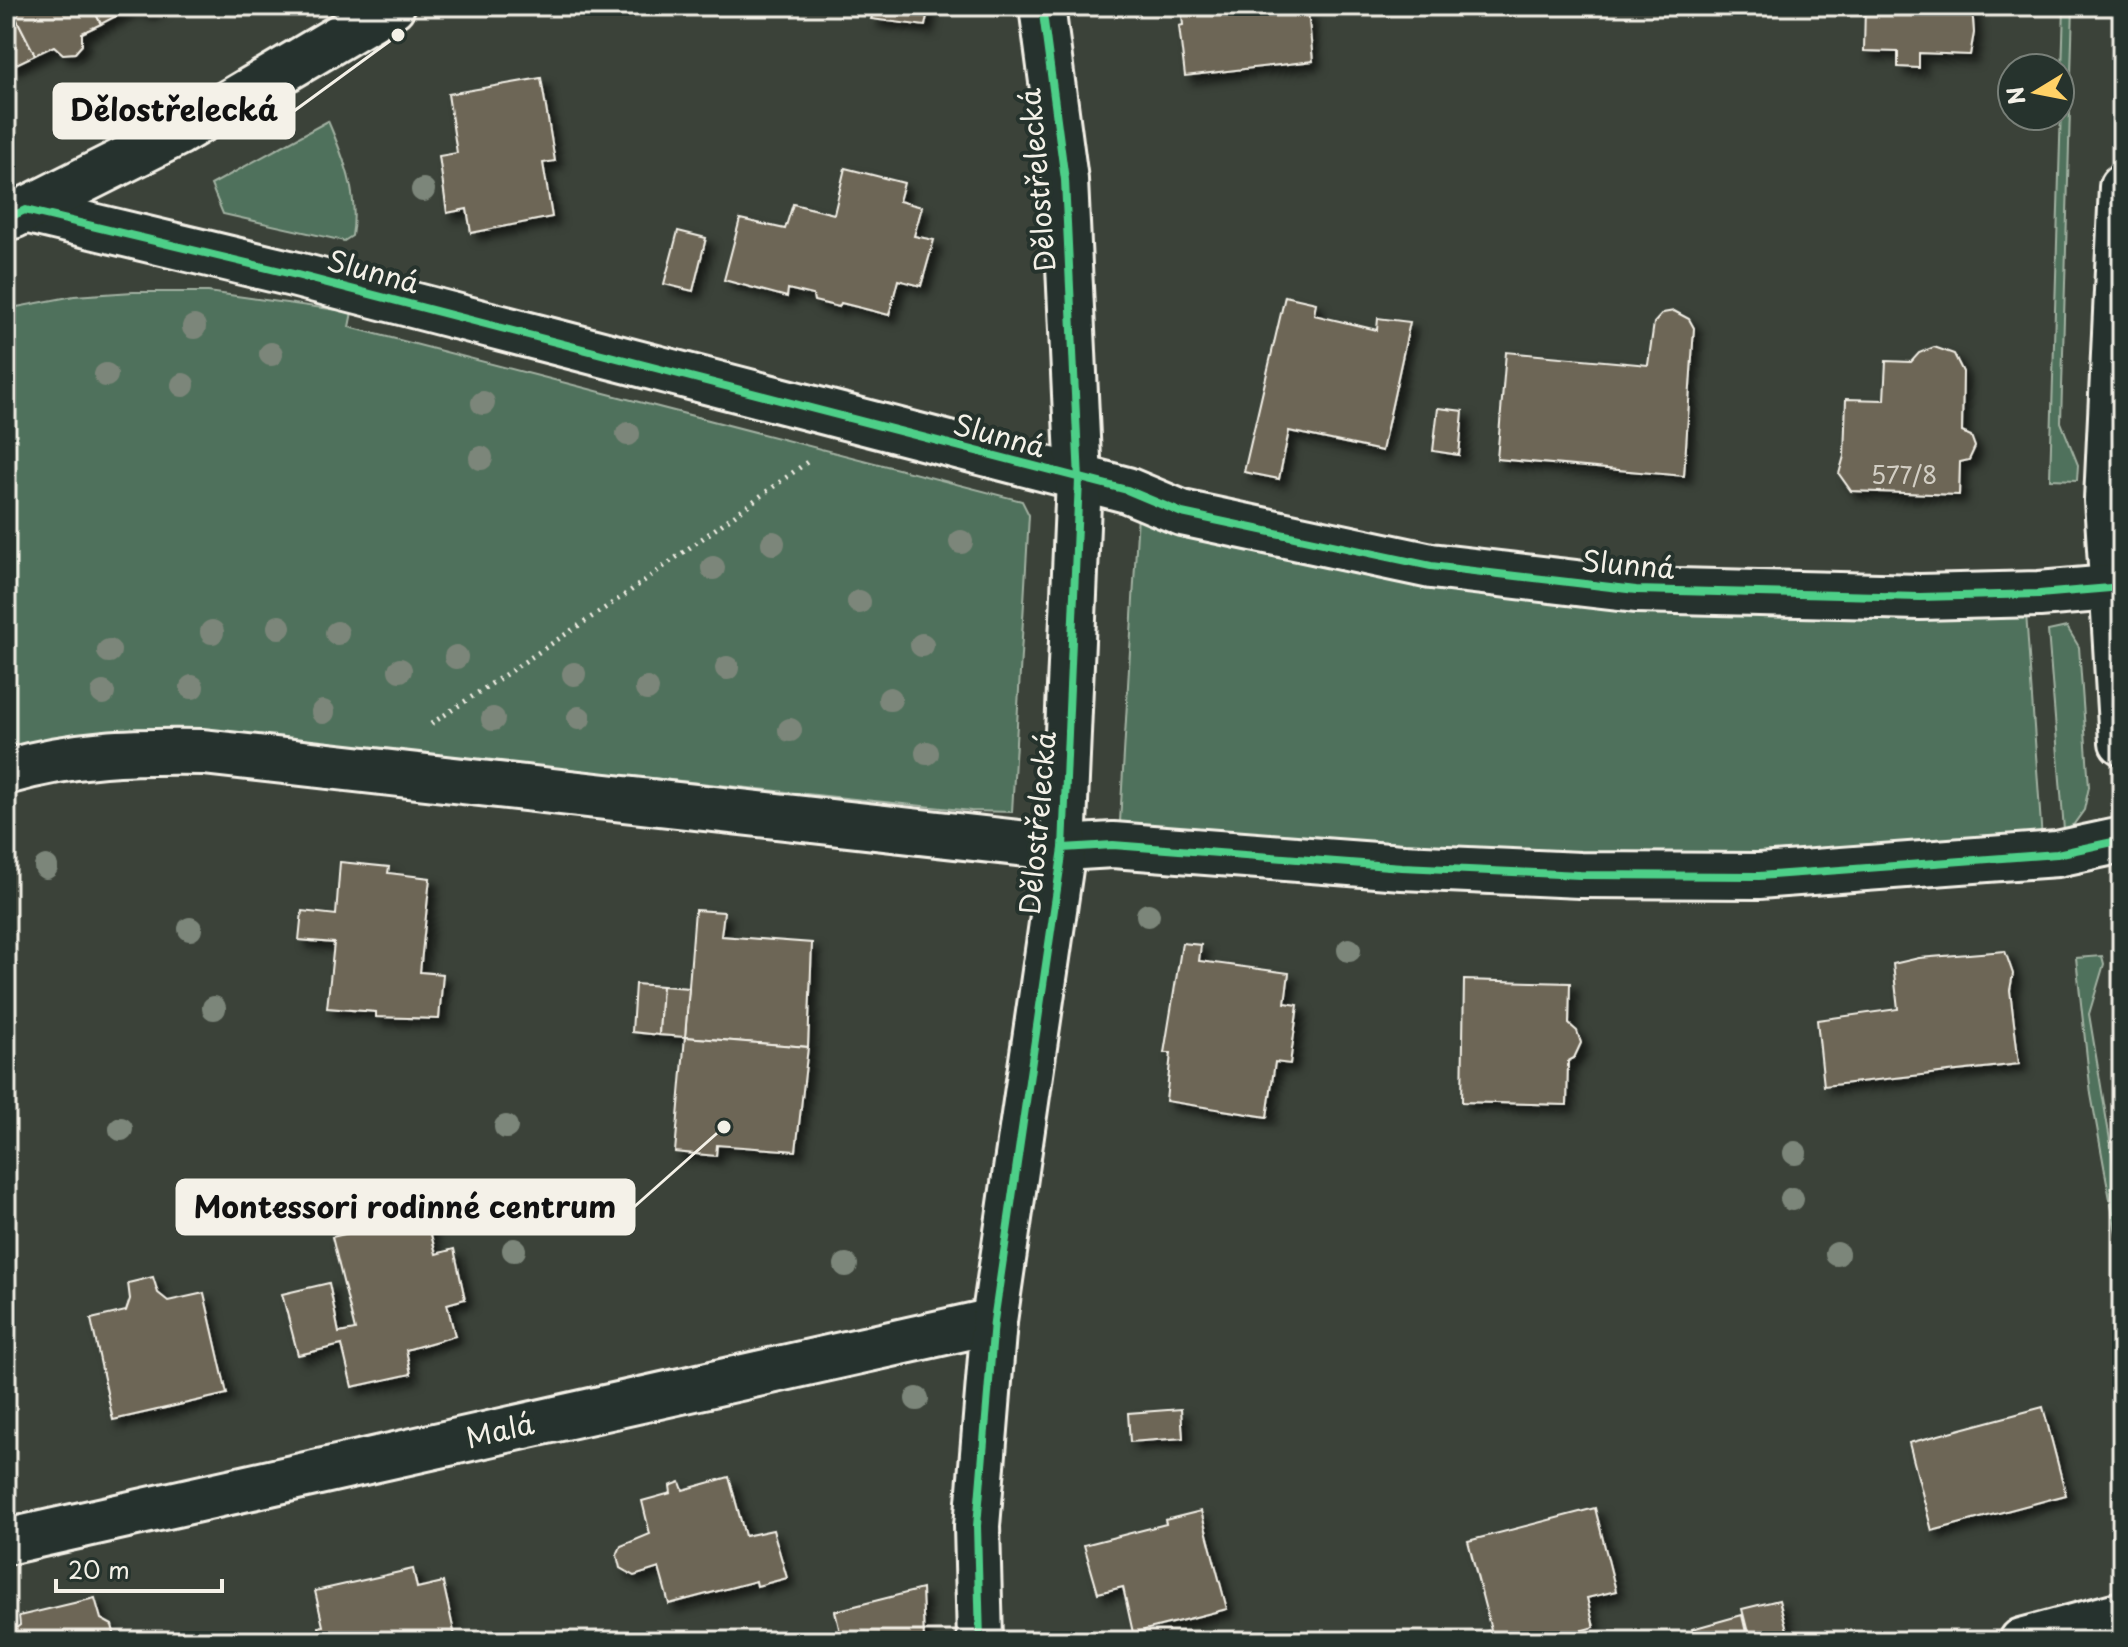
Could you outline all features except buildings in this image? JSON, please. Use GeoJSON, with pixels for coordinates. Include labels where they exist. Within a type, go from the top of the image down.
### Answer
{"type":"FeatureCollection","features":[{"type":"Feature","properties":{"kind":"street"},"geometry":{"type":"LineString","coordinates":[[15,215],[178,133],[392,6]]}},
{"type":"Feature","properties":{"kind":"street","name":"Dělostřelecká"},"geometry":{"type":"LineString","coordinates":[[980,1641],[977,1526],[994,1321],[1063,848],[1079,480],[1065,180],[1042,6]]}},
{"type":"Feature","properties":{"kind":"street"},"geometry":{"type":"LineString","coordinates":[[2122,187],[2107,500],[2116,588],[2122,742]]}},
{"type":"Feature","properties":{"kind":"street","name":"Slunná"},"geometry":{"type":"LineString","coordinates":[[15,215],[293,274],[1127,490],[1182,513],[1431,566],[1636,590],[1920,597],[2116,588]]}},
{"type":"Feature","properties":{"kind":"street"},"geometry":{"type":"LineString","coordinates":[[6,772],[59,757],[109,751],[203,752],[1063,848],[1113,845],[1402,867],[1580,875],[1759,876],[2057,854],[2122,840]]}},
{"type":"Feature","properties":{"kind":"street","name":"Malá"},"geometry":{"type":"LineString","coordinates":[[6,1542],[994,1321]]}},
{"type":"Feature","properties":{"kind":"street"},"geometry":{"type":"LineString","coordinates":[[2022,1641],[2122,1614]]}},
{"type":"Feature","properties":{"kind":"path"},"geometry":{"type":"LineString","coordinates":[[429,725],[626,594],[813,458]]}},
{"type":"Feature","properties":{"kind":"green space"},"geometry":{"type":"Polygon","coordinates":[[[2064,6],[2073,6],[2072,52],[2063,52],[2064,6]]]}},
{"type":"Feature","properties":{"kind":"green space"},"geometry":{"type":"Polygon","coordinates":[[[328,121],[352,191],[352,236],[344,241],[223,214],[211,185],[328,121]]]}},
{"type":"Feature","properties":{"kind":"green space"},"geometry":{"type":"Polygon","coordinates":[[[2060,132],[2069,132],[2061,422],[2078,465],[2077,480],[2050,479],[2060,132]]]}},
{"type":"Feature","properties":{"kind":"green space"},"geometry":{"type":"Polygon","coordinates":[[[208,292],[352,312],[349,327],[1022,501],[1029,515],[1012,812],[971,811],[284,740],[147,729],[103,731],[6,750],[6,309],[74,296],[208,292]]]}},
{"type":"Feature","properties":{"kind":"green space"},"geometry":{"type":"Polygon","coordinates":[[[1138,514],[2026,613],[2042,840],[1670,862],[1219,835],[1120,822],[1138,514]]]}},
{"type":"Feature","properties":{"kind":"green space"},"geometry":{"type":"Polygon","coordinates":[[[2067,627],[2079,647],[2089,787],[2084,810],[2074,824],[2064,830],[2048,631],[2067,627]]]}},
{"type":"Feature","properties":{"kind":"green space"},"geometry":{"type":"Polygon","coordinates":[[[2102,956],[2104,964],[2089,1014],[2122,1212],[2122,1266],[2091,1094],[2076,958],[2102,956]]]}},
{"type":"Feature","properties":{"kind":"cycle path"},"geometry":{"type":"LineString","coordinates":[[980,1641],[977,1526],[994,1321],[1063,848],[1079,480],[1065,180],[1042,6]]}},
{"type":"Feature","properties":{"kind":"cycle path"},"geometry":{"type":"LineString","coordinates":[[6,219],[25,210],[293,274],[1127,490],[1182,513],[1431,566],[1636,590],[1920,597],[2039,594],[2122,587]]}},
{"type":"Feature","properties":{"kind":"cycle path"},"geometry":{"type":"LineString","coordinates":[[1063,848],[1113,845],[1402,867],[1580,875],[1759,876],[2057,854],[2122,840]]}},
{"type":"Feature","properties":{"kind":"place","name":"Dělostřelecká"},"geometry":{"type":"Point","coordinates":[398,35]}},
{"type":"Feature","properties":{"kind":"place","name":"Montessori rodinné centrum"},"geometry":{"type":"Point","coordinates":[724,1127]}}]}
